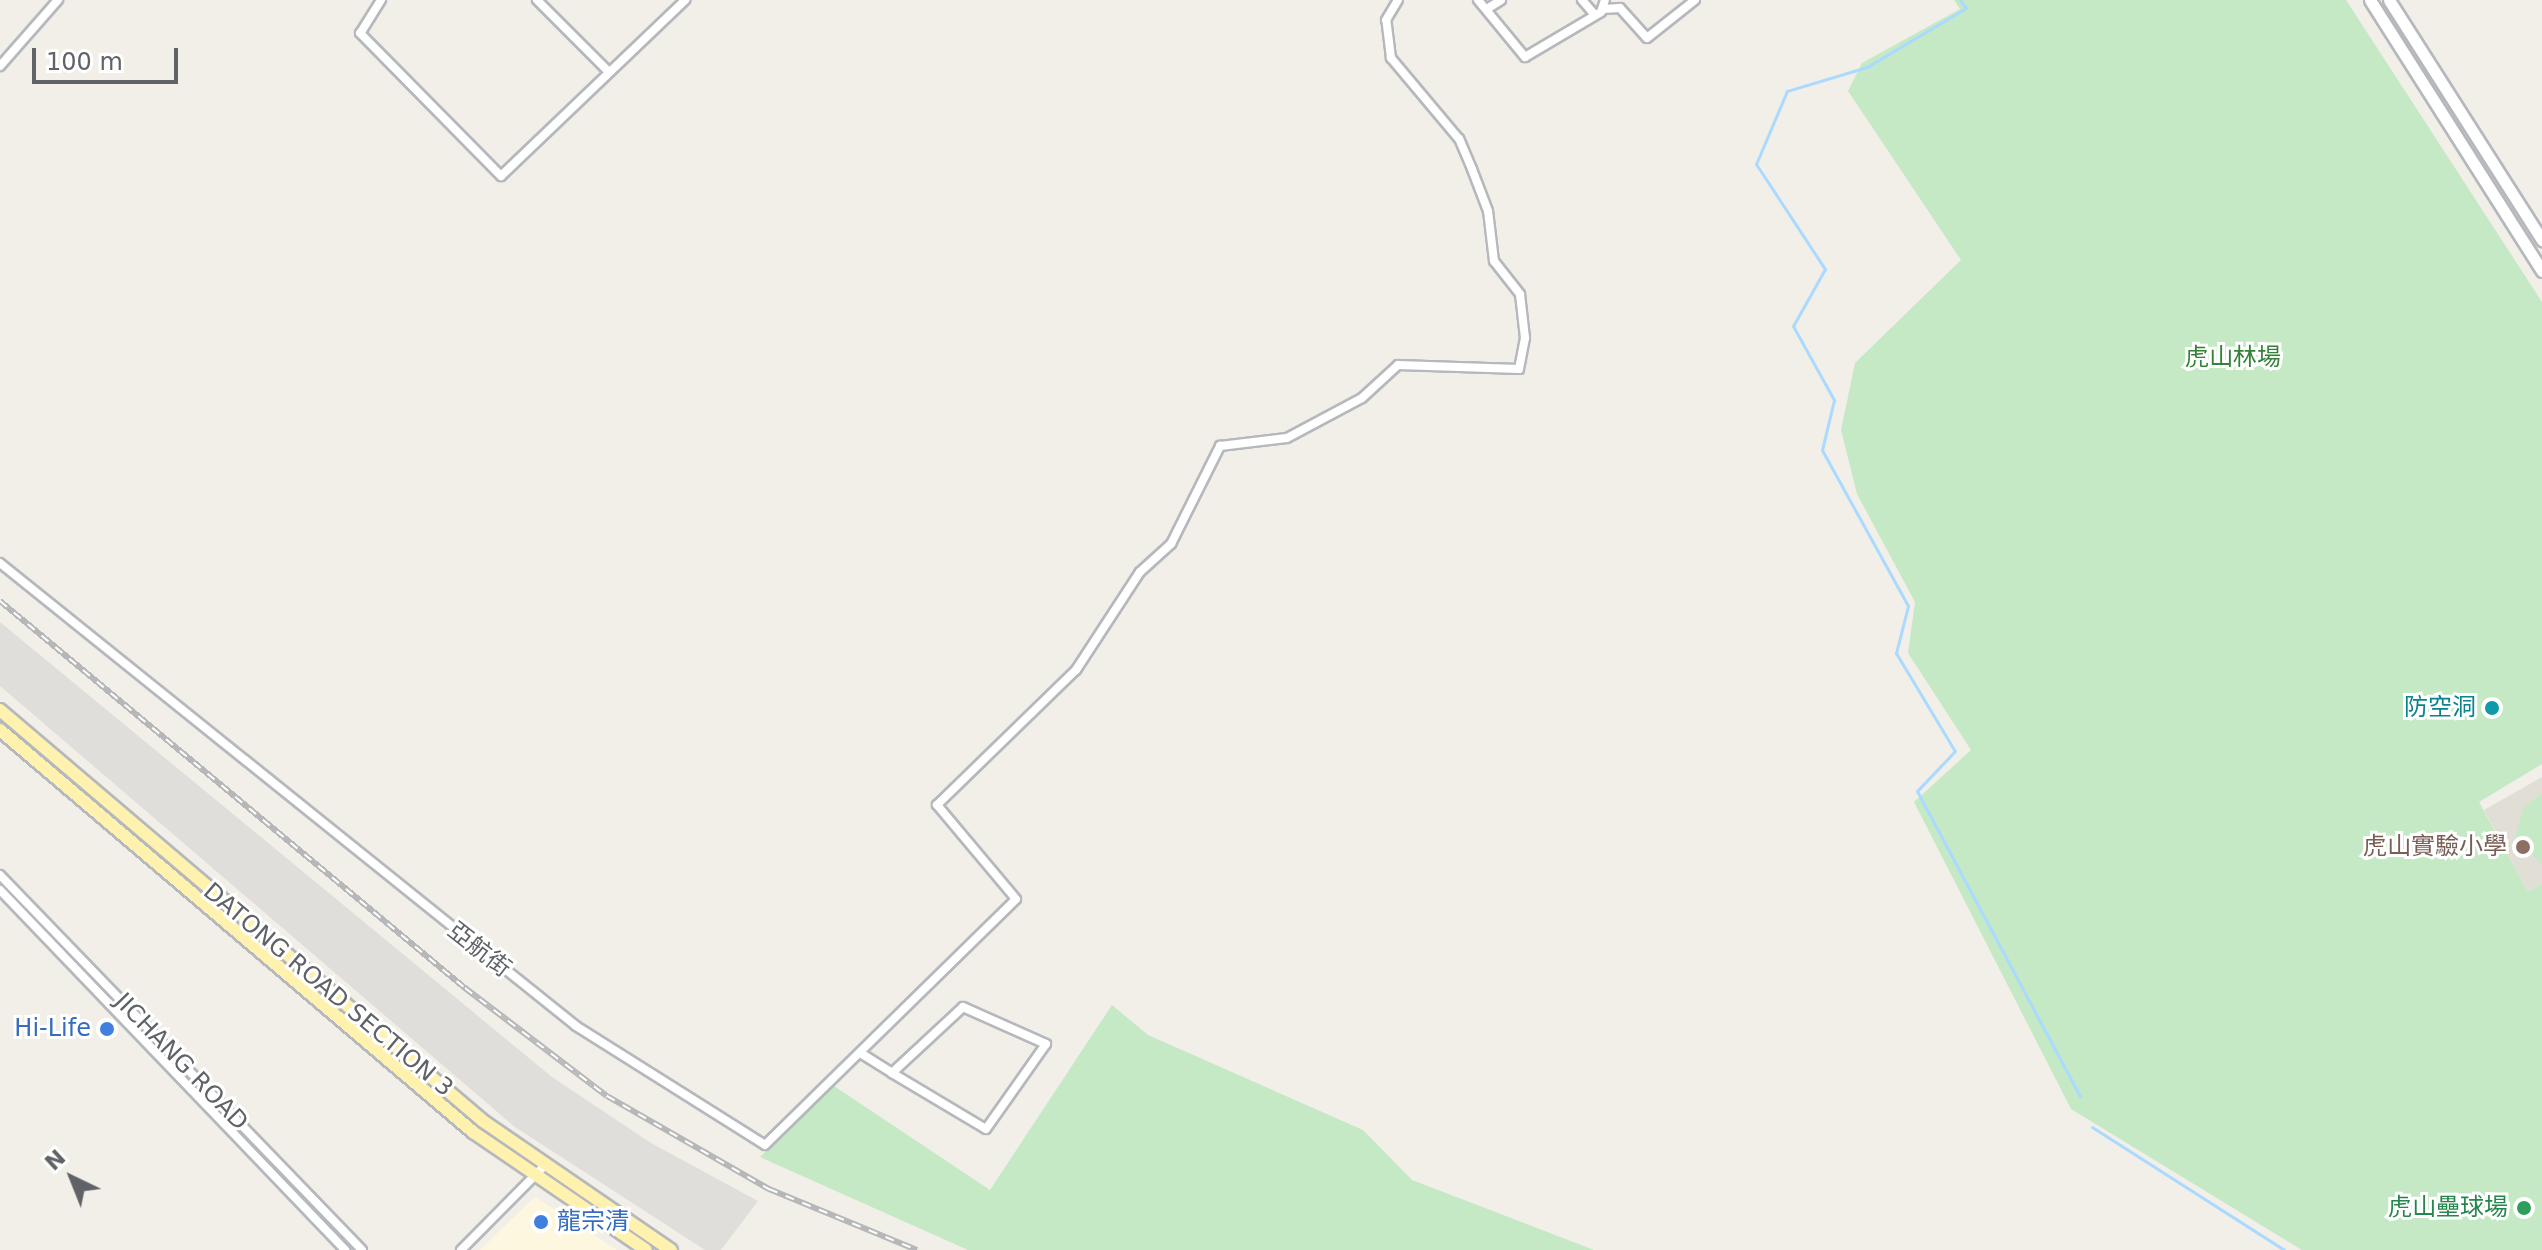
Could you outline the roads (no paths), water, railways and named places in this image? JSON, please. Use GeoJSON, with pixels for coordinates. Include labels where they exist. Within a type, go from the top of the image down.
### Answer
{"type":"FeatureCollection","features":[{"type":"Feature","properties":{"kind":"main road","name":"DATONG ROAD SECTION 3"},"geometry":{"type":"LineString","coordinates":[[0,710],[543,1167],[671,1250]]}},
{"type":"Feature","properties":{"kind":"main road","name":"DATONG ROAD SECTION 3"},"geometry":{"type":"LineString","coordinates":[[0,730],[533,1178],[646,1250]]}},
{"type":"Feature","properties":{"kind":"street"},"geometry":{"type":"LineString","coordinates":[[0,66],[58,0]]}},
{"type":"Feature","properties":{"kind":"street"},"geometry":{"type":"LineString","coordinates":[[381,0],[360,33],[501,176],[685,0]]}},
{"type":"Feature","properties":{"kind":"street"},"geometry":{"type":"LineString","coordinates":[[537,0],[609,72]]}},
{"type":"Feature","properties":{"kind":"street","name":"亞航街"},"geometry":{"type":"LineString","coordinates":[[0,563],[576,1026],[757,1144],[765,1145],[862,1054],[1016,899],[937,805],[1076,670],[1140,572],[1171,544],[1220,446],[1287,438],[1362,398],[1398,365],[1519,369],[1525,338],[1520,294],[1494,261],[1488,211],[1472,169],[1436,108],[1396,71],[1386,20],[1398,0]]}},
{"type":"Feature","properties":{"kind":"street"},"geometry":{"type":"LineString","coordinates":[[1478,0],[1490,7],[1525,57],[1603,7]]}},
{"type":"Feature","properties":{"kind":"street"},"geometry":{"type":"LineString","coordinates":[[1490,7],[1501,0]]}},
{"type":"Feature","properties":{"kind":"street"},"geometry":{"type":"LineString","coordinates":[[1582,3],[1620,8],[1647,38],[1695,0]]}},
{"type":"Feature","properties":{"kind":"street"},"geometry":{"type":"LineString","coordinates":[[2370,0],[2542,271]]}},
{"type":"Feature","properties":{"kind":"street"},"geometry":{"type":"LineString","coordinates":[[2389,0],[2542,240]]}},
{"type":"Feature","properties":{"kind":"street","name":"JICHANG ROAD"},"geometry":{"type":"LineString","coordinates":[[0,875],[362,1250]]}},
{"type":"Feature","properties":{"kind":"street","name":"JICHANG ROAD"},"geometry":{"type":"LineString","coordinates":[[0,890],[345,1250]]}},
{"type":"Feature","properties":{"kind":"street"},"geometry":{"type":"LineString","coordinates":[[862,1054],[892,1073],[986,1129],[1046,1044],[963,1007],[892,1073]]}},
{"type":"Feature","properties":{"kind":"street"},"geometry":{"type":"LineString","coordinates":[[461,1250],[543,1167]]}},
{"type":"Feature","properties":{"kind":"waterway"},"geometry":{"type":"LineString","coordinates":[[1960,0],[1966,8],[1867,67],[1787,91],[1756,164],[1825,269],[1793,326],[1834,400],[1822,450],[1908,606],[1896,653],[1955,751],[1917,791],[2080,1096]]}},
{"type":"Feature","properties":{"kind":"waterway"},"geometry":{"type":"LineString","coordinates":[[2092,1127],[2284,1250]]}},
{"type":"Feature","properties":{"kind":"railway"},"geometry":{"type":"LineString","coordinates":[[0,601],[465,988],[607,1096],[769,1189],[917,1250]]}},
{"type":"Feature","properties":{"kind":"place","name":"防空洞"},"geometry":{"type":"Point","coordinates":[2492,708]}},
{"type":"Feature","properties":{"kind":"place","name":"虎山實驗小學"},"geometry":{"type":"Point","coordinates":[2523,847]}},
{"type":"Feature","properties":{"kind":"place","name":"Hi-Life"},"geometry":{"type":"Point","coordinates":[107,1029]}},
{"type":"Feature","properties":{"kind":"place","name":"虎山壘球場"},"geometry":{"type":"Point","coordinates":[2524,1208]}},
{"type":"Feature","properties":{"kind":"place","name":"龍宗清"},"geometry":{"type":"Point","coordinates":[541,1222]}},
{"type":"Feature","properties":{"kind":"park label","name":"虎山林場"},"geometry":{"type":"Point","coordinates":[2233,358]}}]}
